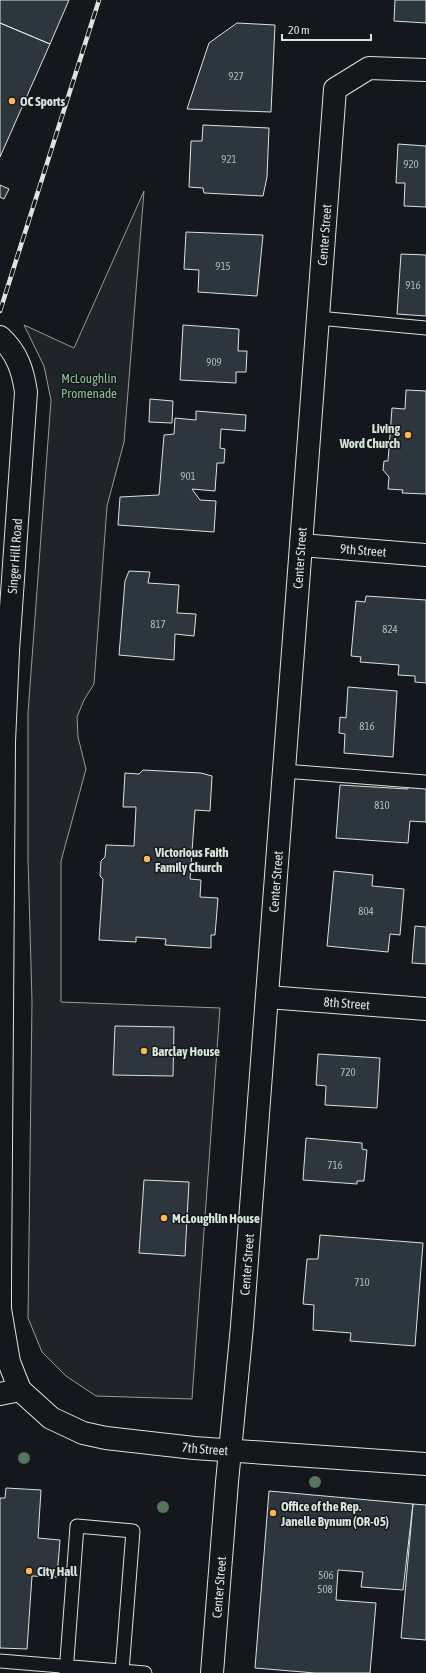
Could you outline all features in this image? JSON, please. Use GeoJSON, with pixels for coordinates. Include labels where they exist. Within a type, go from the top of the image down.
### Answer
{"type":"FeatureCollection","features":[{"type":"Feature","properties":{"kind":"street","name":"Center Street"},"geometry":{"type":"LineString","coordinates":[[212,1673],[242,1326],[335,89],[369,68],[426,70]]}},
{"type":"Feature","properties":{"kind":"street","name":"Singer Hill Road"},"geometry":{"type":"LineString","coordinates":[[0,337],[9,346],[18,362],[24,377],[26,392],[8,651],[4,742],[0,1286]]}},
{"type":"Feature","properties":{"kind":"street","name":"9th Street"},"geometry":{"type":"LineString","coordinates":[[301,545],[426,555]]}},
{"type":"Feature","properties":{"kind":"street","name":"8th Street"},"geometry":{"type":"LineString","coordinates":[[267,997],[426,1009]]}},
{"type":"Feature","properties":{"kind":"street"},"geometry":{"type":"LineString","coordinates":[[0,1290],[2,1324],[8,1362],[10,1392]]}},
{"type":"Feature","properties":{"kind":"street","name":"7th Street"},"geometry":{"type":"LineString","coordinates":[[10,1392],[28,1398],[51,1418],[83,1433],[106,1438],[230,1451],[426,1464]]}},
{"type":"Feature","properties":{"kind":"lane"},"geometry":{"type":"LineString","coordinates":[[318,318],[426,328]]}},
{"type":"Feature","properties":{"kind":"lane"},"geometry":{"type":"LineString","coordinates":[[284,771],[426,782]]}},
{"type":"Feature","properties":{"kind":"lane"},"geometry":{"type":"LineString","coordinates":[[66,1669],[77,1526],[133,1530],[122,1671]]}},
{"type":"Feature","properties":{"kind":"lane"},"geometry":{"type":"LineString","coordinates":[[0,1661],[66,1669],[144,1673]]}},
{"type":"Feature","properties":{"kind":"green space","name":"McLoughlin Promenade"},"geometry":{"type":"Polygon","coordinates":[[[144,191],[124,442],[107,506],[94,684],[84,700],[77,717],[78,737],[86,769],[61,861],[61,1002],[220,1008],[192,1399],[96,1396],[66,1376],[42,1352],[28,1318],[32,1002],[28,859],[28,713],[51,400],[44,366],[24,325],[74,348],[144,191]]]}},
{"type":"Feature","properties":{"kind":"building"},"geometry":{"type":"Polygon","coordinates":[[[0,0],[69,0],[50,44],[0,23],[0,0]]]}},
{"type":"Feature","properties":{"kind":"building"},"geometry":{"type":"Polygon","coordinates":[[[395,0],[426,0],[426,23],[394,21],[395,0]]]}},
{"type":"Feature","properties":{"kind":"building","name":"OC Sports"},"geometry":{"type":"Polygon","coordinates":[[[0,23],[50,44],[0,157],[0,23]]]}},
{"type":"Feature","properties":{"kind":"building"},"geometry":{"type":"Polygon","coordinates":[[[237,23],[275,25],[271,112],[187,109],[209,43],[237,23]]]}},
{"type":"Feature","properties":{"kind":"building"},"geometry":{"type":"Polygon","coordinates":[[[203,125],[269,128],[267,177],[263,196],[204,193],[203,188],[189,187],[191,141],[202,141],[203,125]]]}},
{"type":"Feature","properties":{"kind":"building"},"geometry":{"type":"Polygon","coordinates":[[[398,144],[426,146],[426,207],[404,206],[405,183],[396,183],[398,144]]]}},
{"type":"Feature","properties":{"kind":"building"},"geometry":{"type":"Polygon","coordinates":[[[0,185],[9,189],[4,199],[0,197],[0,185]]]}},
{"type":"Feature","properties":{"kind":"building"},"geometry":{"type":"Polygon","coordinates":[[[186,232],[263,235],[257,296],[198,292],[199,270],[184,269],[186,232]]]}},
{"type":"Feature","properties":{"kind":"building"},"geometry":{"type":"Polygon","coordinates":[[[401,254],[426,255],[426,316],[397,314],[401,254]]]}},
{"type":"Feature","properties":{"kind":"building"},"geometry":{"type":"Polygon","coordinates":[[[183,325],[239,329],[238,351],[247,351],[246,372],[236,372],[236,383],[180,380],[183,325]]]}},
{"type":"Feature","properties":{"kind":"building","name":"Living Word Church"},"geometry":{"type":"Polygon","coordinates":[[[406,390],[426,391],[426,494],[402,493],[403,490],[388,489],[389,477],[383,470],[384,461],[388,461],[392,408],[405,409],[406,390]]]}},
{"type":"Feature","properties":{"kind":"building"},"geometry":{"type":"Polygon","coordinates":[[[150,399],[173,401],[172,423],[149,422],[150,399]]]}},
{"type":"Feature","properties":{"kind":"building"},"geometry":{"type":"Polygon","coordinates":[[[196,411],[246,415],[245,431],[221,429],[220,448],[225,449],[224,463],[217,463],[215,491],[192,489],[200,500],[216,501],[214,532],[118,525],[120,497],[159,495],[164,435],[174,434],[175,418],[196,420],[196,411]]]}},
{"type":"Feature","properties":{"kind":"building"},"geometry":{"type":"Polygon","coordinates":[[[129,571],[150,572],[148,583],[179,585],[177,613],[196,614],[194,636],[175,634],[174,660],[119,655],[125,581],[129,571]]]}},
{"type":"Feature","properties":{"kind":"building"},"geometry":{"type":"Polygon","coordinates":[[[366,596],[426,600],[426,683],[415,682],[415,676],[398,675],[399,665],[360,662],[361,657],[351,656],[356,601],[365,602],[366,596]]]}},
{"type":"Feature","properties":{"kind":"building"},"geometry":{"type":"Polygon","coordinates":[[[348,687],[397,691],[393,757],[344,753],[345,734],[339,733],[340,717],[346,718],[348,687]]]}},
{"type":"Feature","properties":{"kind":"building","name":"Victorious Faith Family Church"},"geometry":{"type":"Polygon","coordinates":[[[143,770],[201,773],[212,776],[210,811],[195,810],[190,879],[201,880],[200,897],[218,898],[215,935],[211,935],[211,948],[165,945],[166,939],[136,937],[136,942],[99,940],[103,879],[100,876],[101,861],[105,857],[106,845],[134,846],[136,807],[123,807],[125,773],[139,774],[143,770]]]}},
{"type":"Feature","properties":{"kind":"building"},"geometry":{"type":"Polygon","coordinates":[[[340,785],[408,789],[408,785],[426,786],[426,822],[410,821],[408,843],[336,838],[340,785]]]}},
{"type":"Feature","properties":{"kind":"building"},"geometry":{"type":"Polygon","coordinates":[[[334,871],[373,875],[372,886],[404,889],[400,935],[390,934],[388,952],[327,946],[334,871]]]}},
{"type":"Feature","properties":{"kind":"building"},"geometry":{"type":"Polygon","coordinates":[[[415,926],[426,927],[426,964],[412,963],[415,926]]]}},
{"type":"Feature","properties":{"kind":"building","name":"Barclay House"},"geometry":{"type":"Polygon","coordinates":[[[115,1026],[174,1027],[173,1076],[113,1075],[115,1026]]]}},
{"type":"Feature","properties":{"kind":"building"},"geometry":{"type":"Polygon","coordinates":[[[318,1054],[380,1058],[377,1108],[325,1105],[326,1086],[316,1085],[318,1054]]]}},
{"type":"Feature","properties":{"kind":"building"},"geometry":{"type":"Polygon","coordinates":[[[306,1138],[362,1143],[362,1149],[367,1150],[364,1181],[357,1181],[357,1184],[303,1180],[306,1138]]]}},
{"type":"Feature","properties":{"kind":"building","name":"McLoughlin House"},"geometry":{"type":"Polygon","coordinates":[[[144,1180],[189,1182],[185,1256],[139,1253],[144,1180]]]}},
{"type":"Feature","properties":{"kind":"building"},"geometry":{"type":"Polygon","coordinates":[[[320,1235],[423,1243],[415,1346],[350,1341],[351,1333],[313,1330],[314,1305],[303,1304],[307,1259],[318,1259],[320,1235]]]}},
{"type":"Feature","properties":{"kind":"building","name":"City Hall"},"geometry":{"type":"Polygon","coordinates":[[[6,1488],[41,1490],[38,1538],[60,1540],[57,1577],[32,1576],[27,1649],[0,1648],[0,1498],[5,1498],[6,1488]]]}},
{"type":"Feature","properties":{"kind":"building"},"geometry":{"type":"Polygon","coordinates":[[[269,1491],[413,1504],[403,1590],[361,1587],[363,1572],[338,1570],[336,1600],[376,1603],[370,1673],[315,1673],[255,1668],[269,1491]]]}},
{"type":"Feature","properties":{"kind":"building"},"geometry":{"type":"Polygon","coordinates":[[[413,1504],[426,1505],[426,1640],[401,1638],[413,1504]]]}},
{"type":"Feature","properties":{"kind":"railway"},"geometry":{"type":"LineString","coordinates":[[0,311],[99,0]]}},
{"type":"Feature","properties":{"kind":"place","name":"OC Sports"},"geometry":{"type":"Point","coordinates":[12,101]}},
{"type":"Feature","properties":{"kind":"place","name":"Living Word Church"},"geometry":{"type":"Point","coordinates":[408,435]}},
{"type":"Feature","properties":{"kind":"place","name":"Victorious Faith Family Church"},"geometry":{"type":"Point","coordinates":[147,859]}},
{"type":"Feature","properties":{"kind":"place","name":"Barclay House"},"geometry":{"type":"Point","coordinates":[144,1051]}},
{"type":"Feature","properties":{"kind":"place","name":"McLoughlin House"},"geometry":{"type":"Point","coordinates":[164,1218]}},
{"type":"Feature","properties":{"kind":"place","name":"Office of the Rep. Janelle Bynum (OR-05)"},"geometry":{"type":"Point","coordinates":[273,1513]}},
{"type":"Feature","properties":{"kind":"place","name":"City Hall"},"geometry":{"type":"Point","coordinates":[29,1571]}}]}
